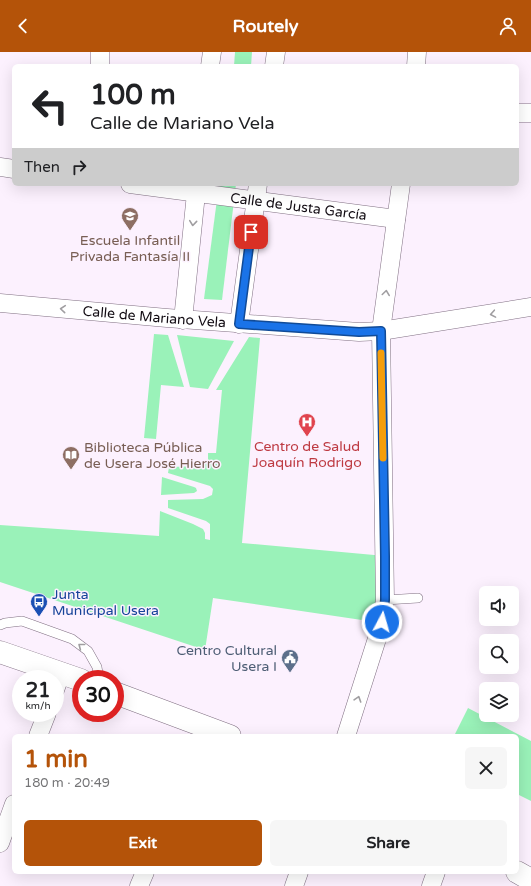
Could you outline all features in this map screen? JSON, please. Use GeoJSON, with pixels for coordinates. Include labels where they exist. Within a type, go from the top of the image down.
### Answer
{"type":"FeatureCollection","features":[{"type":"Feature","properties":{"kind":"main road"},"geometry":{"type":"LineString","coordinates":[[0,652],[66,681]]}},
{"type":"Feature","properties":{"kind":"main road"},"geometry":{"type":"LineString","coordinates":[[124,697],[197,730],[219,734]]}},
{"type":"Feature","properties":{"kind":"main road"},"geometry":{"type":"LineString","coordinates":[[519,873],[531,880]]}},
{"type":"Feature","properties":{"kind":"street"},"geometry":{"type":"LineString","coordinates":[[100,52],[100,64]]}},
{"type":"Feature","properties":{"kind":"street"},"geometry":{"type":"LineString","coordinates":[[210,64],[212,52]]}},
{"type":"Feature","properties":{"kind":"street"},"geometry":{"type":"LineString","coordinates":[[274,64],[276,52]]}},
{"type":"Feature","properties":{"kind":"street"},"geometry":{"type":"LineString","coordinates":[[416,64],[417,52]]}},
{"type":"Feature","properties":{"kind":"street"},"geometry":{"type":"LineString","coordinates":[[519,113],[531,113]]}},
{"type":"Feature","properties":{"kind":"street"},"geometry":{"type":"LineString","coordinates":[[0,167],[12,169]]}},
{"type":"Feature","properties":{"kind":"street","name":"Calle de Justa García"},"geometry":{"type":"LineString","coordinates":[[163,186],[256,193],[396,219]]}},
{"type":"Feature","properties":{"kind":"street"},"geometry":{"type":"LineString","coordinates":[[347,734],[382,622],[385,600],[381,331],[401,186]]}},
{"type":"Feature","properties":{"kind":"street"},"geometry":{"type":"LineString","coordinates":[[183,320],[196,188]]}},
{"type":"Feature","properties":{"kind":"street"},"geometry":{"type":"LineString","coordinates":[[239,324],[256,193]]}},
{"type":"Feature","properties":{"kind":"street","name":"Calle de Mariano Vela"},"geometry":{"type":"LineString","coordinates":[[0,303],[183,320],[359,332],[381,331],[531,307]]}},
{"type":"Feature","properties":{"kind":"street"},"geometry":{"type":"LineString","coordinates":[[39,734],[43,722]]}},
{"type":"Feature","properties":{"kind":"street"},"geometry":{"type":"LineString","coordinates":[[0,843],[12,810]]}},
{"type":"Feature","properties":{"kind":"street"},"geometry":{"type":"LineString","coordinates":[[139,886],[144,874]]}},
{"type":"Feature","properties":{"kind":"street"},"geometry":{"type":"LineString","coordinates":[[294,886],[298,874]]}},
{"type":"Feature","properties":{"kind":"street"},"geometry":{"type":"LineString","coordinates":[[431,886],[435,874]]}},
{"type":"Feature","properties":{"kind":"lane"},"geometry":{"type":"LineString","coordinates":[[385,600],[418,598]]}},
{"type":"Feature","properties":{"kind":"lane"},"geometry":{"type":"LineString","coordinates":[[0,625],[22,622],[72,639],[88,652],[98,670]]}},
{"type":"Feature","properties":{"kind":"green space"},"geometry":{"type":"Polygon","coordinates":[[[235,52],[252,52],[251,64],[234,64],[235,52]]]}},
{"type":"Feature","properties":{"kind":"green space"},"geometry":{"type":"Polygon","coordinates":[[[219,186],[236,186],[222,300],[204,299],[219,186]]]}},
{"type":"Feature","properties":{"kind":"green space"},"geometry":{"type":"Polygon","coordinates":[[[154,334],[168,335],[184,387],[161,385],[156,439],[144,438],[154,334]]]}},
{"type":"Feature","properties":{"kind":"green space"},"geometry":{"type":"Polygon","coordinates":[[[177,335],[234,341],[208,389],[190,387],[177,335]]]}},
{"type":"Feature","properties":{"kind":"green space"},"geometry":{"type":"Polygon","coordinates":[[[249,337],[260,338],[242,543],[385,556],[382,623],[213,598],[205,650],[0,582],[0,525],[159,536],[160,511],[203,529],[205,539],[210,540],[210,524],[206,521],[168,508],[168,500],[203,499],[212,495],[213,489],[210,486],[168,473],[169,467],[203,466],[208,460],[208,453],[216,453],[222,390],[216,390],[249,337]]]}},
{"type":"Feature","properties":{"kind":"green space"},"geometry":{"type":"Polygon","coordinates":[[[162,477],[194,487],[197,491],[194,493],[161,495],[162,477]]]}},
{"type":"Feature","properties":{"kind":"green space"},"geometry":{"type":"Polygon","coordinates":[[[468,708],[479,714],[479,722],[495,722],[518,734],[455,734],[468,708]]]}},
{"type":"Feature","properties":{"kind":"green space"},"geometry":{"type":"Polygon","coordinates":[[[519,735],[531,741],[531,801],[519,795],[519,735]]]}},
{"type":"Feature","properties":{"kind":"slow traffic"},"geometry":{"type":"LineString","coordinates":[[381,353],[383,458]]}},
{"type":"Feature","properties":{"kind":"place","name":"Escuela Infantil Privada Fantasía II"},"geometry":{"type":"Point","coordinates":[130,231]}},
{"type":"Feature","properties":{"kind":"place","name":"Centro de Salud Joaquín Rodrigo"},"geometry":{"type":"Point","coordinates":[307,437]}},
{"type":"Feature","properties":{"kind":"place","name":"Biblioteca Pública de Usera José Hierro"},"geometry":{"type":"Point","coordinates":[71,470]}},
{"type":"Feature","properties":{"kind":"place","name":"Junta Municipal Usera"},"geometry":{"type":"Point","coordinates":[39,617]}},
{"type":"Feature","properties":{"kind":"place","name":"Centro Cultural Usera I"},"geometry":{"type":"Point","coordinates":[290,673]}},
{"type":"Feature","properties":{"kind":"route"},"geometry":{"type":"LineString","coordinates":[[251,232],[239,324],[359,332],[381,331],[385,556],[385,600],[382,622]]}}]}
